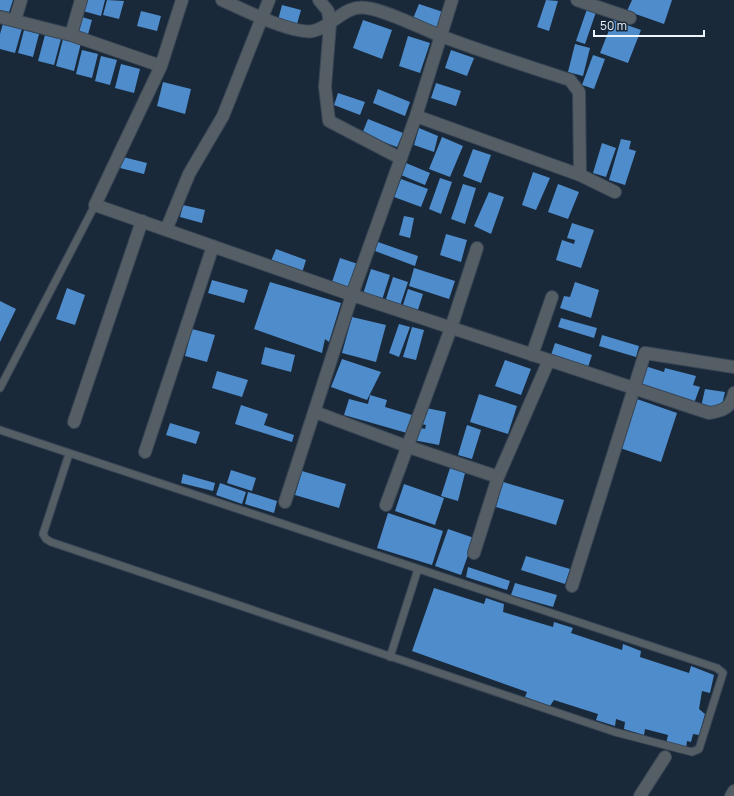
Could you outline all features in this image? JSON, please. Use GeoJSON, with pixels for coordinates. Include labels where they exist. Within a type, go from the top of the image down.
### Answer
{"type":"FeatureCollection","features":[{"type":"Feature","properties":{"kind":"street"},"geometry":{"type":"LineString","coordinates":[[14,20],[21,0]]}},
{"type":"Feature","properties":{"kind":"street"},"geometry":{"type":"LineString","coordinates":[[71,35],[81,0]]}},
{"type":"Feature","properties":{"kind":"street"},"geometry":{"type":"LineString","coordinates":[[182,0],[161,66],[95,205],[352,295],[632,389],[709,413],[721,412],[729,406],[734,393]]}},
{"type":"Feature","properties":{"kind":"street"},"geometry":{"type":"LineString","coordinates":[[222,0],[262,18],[294,29],[312,31],[330,24],[340,14],[353,8],[367,7],[441,36],[570,80],[579,92],[580,175]]}},
{"type":"Feature","properties":{"kind":"street"},"geometry":{"type":"LineString","coordinates":[[166,230],[189,174],[223,116],[269,0]]}},
{"type":"Feature","properties":{"kind":"street"},"geometry":{"type":"LineString","coordinates":[[319,0],[328,11],[330,24],[325,87],[329,120],[400,158]]}},
{"type":"Feature","properties":{"kind":"street"},"geometry":{"type":"LineString","coordinates":[[285,502],[352,295],[416,116],[452,0]]}},
{"type":"Feature","properties":{"kind":"street"},"geometry":{"type":"LineString","coordinates":[[577,0],[630,18]]}},
{"type":"Feature","properties":{"kind":"street"},"geometry":{"type":"LineString","coordinates":[[0,17],[71,35],[161,66]]}},
{"type":"Feature","properties":{"kind":"street"},"geometry":{"type":"LineString","coordinates":[[416,116],[580,175],[615,192]]}},
{"type":"Feature","properties":{"kind":"street"},"geometry":{"type":"LineString","coordinates":[[74,422],[142,221]]}},
{"type":"Feature","properties":{"kind":"street"},"geometry":{"type":"LineString","coordinates":[[145,452],[213,246]]}},
{"type":"Feature","properties":{"kind":"street"},"geometry":{"type":"LineString","coordinates":[[386,505],[406,446],[451,328],[477,248]]}},
{"type":"Feature","properties":{"kind":"street"},"geometry":{"type":"LineString","coordinates":[[532,355],[552,297]]}},
{"type":"Feature","properties":{"kind":"street"},"geometry":{"type":"LineString","coordinates":[[572,586],[632,389],[645,353],[734,366]]}},
{"type":"Feature","properties":{"kind":"street"},"geometry":{"type":"LineString","coordinates":[[474,553],[498,477],[549,360]]}},
{"type":"Feature","properties":{"kind":"street"},"geometry":{"type":"LineString","coordinates":[[315,412],[406,446],[498,477]]}},
{"type":"Feature","properties":{"kind":"street"},"geometry":{"type":"LineString","coordinates":[[640,796],[665,757]]}},
{"type":"Feature","properties":{"kind":"street"},"geometry":{"type":"LineString","coordinates":[[731,796],[734,791]]}},
{"type":"Feature","properties":{"kind":"lane"},"geometry":{"type":"LineString","coordinates":[[0,388],[95,205]]}},
{"type":"Feature","properties":{"kind":"lane"},"geometry":{"type":"LineString","coordinates":[[0,430],[717,668],[723,673],[699,749],[692,752],[615,732],[390,657],[46,539],[43,534],[69,454]]}},
{"type":"Feature","properties":{"kind":"lane"},"geometry":{"type":"LineString","coordinates":[[390,657],[418,569]]}},
{"type":"Feature","properties":{"kind":"building"},"geometry":{"type":"Polygon","coordinates":[[[0,0],[13,0],[9,12],[0,10],[0,0]]]}},
{"type":"Feature","properties":{"kind":"building"},"geometry":{"type":"Polygon","coordinates":[[[86,0],[105,0],[101,16],[83,11],[86,0]]]}},
{"type":"Feature","properties":{"kind":"building"},"geometry":{"type":"Polygon","coordinates":[[[107,0],[124,1],[119,19],[103,15],[107,0]]]}},
{"type":"Feature","properties":{"kind":"building"},"geometry":{"type":"Polygon","coordinates":[[[546,0],[558,1],[549,31],[537,27],[546,0]]]}},
{"type":"Feature","properties":{"kind":"building"},"geometry":{"type":"Polygon","coordinates":[[[632,0],[672,0],[664,24],[627,11],[632,0]]]}},
{"type":"Feature","properties":{"kind":"building"},"geometry":{"type":"Polygon","coordinates":[[[419,4],[443,12],[436,30],[412,21],[419,4]]]}},
{"type":"Feature","properties":{"kind":"building"},"geometry":{"type":"Polygon","coordinates":[[[282,5],[301,10],[297,24],[278,20],[282,5]]]}},
{"type":"Feature","properties":{"kind":"building"},"geometry":{"type":"Polygon","coordinates":[[[587,9],[596,12],[585,44],[576,41],[587,9]]]}},
{"type":"Feature","properties":{"kind":"building"},"geometry":{"type":"Polygon","coordinates":[[[141,11],[161,16],[157,31],[137,26],[141,11]]]}},
{"type":"Feature","properties":{"kind":"building"},"geometry":{"type":"Polygon","coordinates":[[[82,17],[92,20],[87,38],[77,36],[82,17]]]}},
{"type":"Feature","properties":{"kind":"building"},"geometry":{"type":"Polygon","coordinates":[[[4,20],[23,25],[15,53],[0,49],[0,34],[4,20]]]}},
{"type":"Feature","properties":{"kind":"building"},"geometry":{"type":"Polygon","coordinates":[[[363,20],[392,30],[382,59],[353,48],[363,20]]]}},
{"type":"Feature","properties":{"kind":"building"},"geometry":{"type":"Polygon","coordinates":[[[613,20],[641,30],[628,63],[600,53],[613,20]]]}},
{"type":"Feature","properties":{"kind":"building"},"geometry":{"type":"Polygon","coordinates":[[[24,30],[39,34],[33,57],[18,53],[24,30]]]}},
{"type":"Feature","properties":{"kind":"building"},"geometry":{"type":"Polygon","coordinates":[[[46,31],[62,35],[54,65],[38,61],[46,31]]]}},
{"type":"Feature","properties":{"kind":"building"},"geometry":{"type":"Polygon","coordinates":[[[408,36],[430,43],[420,73],[399,66],[408,36]]]}},
{"type":"Feature","properties":{"kind":"building"},"geometry":{"type":"Polygon","coordinates":[[[63,39],[81,43],[74,71],[56,66],[63,39]]]}},
{"type":"Feature","properties":{"kind":"building"},"geometry":{"type":"Polygon","coordinates":[[[575,44],[590,48],[583,76],[568,72],[575,44]]]}},
{"type":"Feature","properties":{"kind":"building"},"geometry":{"type":"Polygon","coordinates":[[[82,50],[98,54],[92,78],[76,74],[82,50]]]}},
{"type":"Feature","properties":{"kind":"building"},"geometry":{"type":"Polygon","coordinates":[[[451,50],[474,58],[467,76],[445,68],[451,50]]]}},
{"type":"Feature","properties":{"kind":"building"},"geometry":{"type":"Polygon","coordinates":[[[593,55],[605,59],[594,89],[582,85],[593,55]]]}},
{"type":"Feature","properties":{"kind":"building"},"geometry":{"type":"Polygon","coordinates":[[[101,56],[117,60],[110,85],[95,81],[101,56]]]}},
{"type":"Feature","properties":{"kind":"building"},"geometry":{"type":"Polygon","coordinates":[[[121,64],[140,69],[134,93],[115,88],[121,64]]]}},
{"type":"Feature","properties":{"kind":"building"},"geometry":{"type":"Polygon","coordinates":[[[163,82],[191,89],[185,114],[157,106],[163,82]]]}},
{"type":"Feature","properties":{"kind":"building"},"geometry":{"type":"Polygon","coordinates":[[[436,83],[461,91],[456,106],[431,98],[436,83]]]}},
{"type":"Feature","properties":{"kind":"building"},"geometry":{"type":"Polygon","coordinates":[[[378,89],[410,102],[405,116],[373,103],[378,89]]]}},
{"type":"Feature","properties":{"kind":"building"},"geometry":{"type":"Polygon","coordinates":[[[338,93],[365,102],[360,115],[334,105],[338,93]]]}},
{"type":"Feature","properties":{"kind":"building"},"geometry":{"type":"Polygon","coordinates":[[[368,119],[403,133],[397,147],[362,134],[368,119]]]}},
{"type":"Feature","properties":{"kind":"building"},"geometry":{"type":"Polygon","coordinates":[[[419,128],[438,136],[434,152],[414,145],[419,128]]]}},
{"type":"Feature","properties":{"kind":"building"},"geometry":{"type":"Polygon","coordinates":[[[442,137],[463,146],[450,177],[429,169],[442,137]]]}},
{"type":"Feature","properties":{"kind":"building"},"geometry":{"type":"Polygon","coordinates":[[[621,139],[631,141],[629,149],[636,151],[625,185],[609,180],[621,139]]]}},
{"type":"Feature","properties":{"kind":"building"},"geometry":{"type":"Polygon","coordinates":[[[602,143],[616,148],[606,177],[593,173],[602,143]]]}},
{"type":"Feature","properties":{"kind":"building"},"geometry":{"type":"Polygon","coordinates":[[[473,149],[491,155],[481,183],[463,176],[473,149]]]}},
{"type":"Feature","properties":{"kind":"building"},"geometry":{"type":"Polygon","coordinates":[[[123,157],[147,163],[144,174],[120,168],[123,157]]]}},
{"type":"Feature","properties":{"kind":"building"},"geometry":{"type":"Polygon","coordinates":[[[406,163],[430,173],[425,185],[401,175],[406,163]]]}},
{"type":"Feature","properties":{"kind":"building"},"geometry":{"type":"Polygon","coordinates":[[[533,172],[550,178],[536,210],[522,205],[533,172]]]}},
{"type":"Feature","properties":{"kind":"building"},"geometry":{"type":"Polygon","coordinates":[[[440,178],[452,182],[441,214],[429,209],[440,178]]]}},
{"type":"Feature","properties":{"kind":"building"},"geometry":{"type":"Polygon","coordinates":[[[401,179],[428,189],[421,207],[394,197],[401,179]]]}},
{"type":"Feature","properties":{"kind":"building"},"geometry":{"type":"Polygon","coordinates":[[[463,184],[476,188],[465,224],[451,219],[463,184]]]}},
{"type":"Feature","properties":{"kind":"building"},"geometry":{"type":"Polygon","coordinates":[[[558,184],[579,192],[568,219],[548,212],[558,184]]]}},
{"type":"Feature","properties":{"kind":"building"},"geometry":{"type":"Polygon","coordinates":[[[489,192],[504,197],[491,234],[474,226],[489,192]]]}},
{"type":"Feature","properties":{"kind":"building"},"geometry":{"type":"Polygon","coordinates":[[[183,205],[205,210],[202,223],[180,217],[183,205]]]}},
{"type":"Feature","properties":{"kind":"building"},"geometry":{"type":"Polygon","coordinates":[[[404,216],[414,218],[410,238],[399,235],[404,216]]]}},
{"type":"Feature","properties":{"kind":"building"},"geometry":{"type":"Polygon","coordinates":[[[572,223],[594,230],[581,268],[556,260],[562,240],[574,244],[575,240],[567,238],[572,223]]]}},
{"type":"Feature","properties":{"kind":"building"},"geometry":{"type":"Polygon","coordinates":[[[446,234],[467,240],[461,262],[440,255],[446,234]]]}},
{"type":"Feature","properties":{"kind":"building"},"geometry":{"type":"Polygon","coordinates":[[[378,242],[418,256],[415,266],[375,251],[378,242]]]}},
{"type":"Feature","properties":{"kind":"building"},"geometry":{"type":"Polygon","coordinates":[[[276,249],[306,260],[302,273],[271,261],[276,249]]]}},
{"type":"Feature","properties":{"kind":"building"},"geometry":{"type":"Polygon","coordinates":[[[340,258],[358,264],[349,290],[331,285],[340,258]]]}},
{"type":"Feature","properties":{"kind":"building"},"geometry":{"type":"Polygon","coordinates":[[[414,268],[455,281],[449,299],[409,286],[414,268]]]}},
{"type":"Feature","properties":{"kind":"building"},"geometry":{"type":"Polygon","coordinates":[[[371,269],[390,275],[382,300],[363,294],[371,269]]]}},
{"type":"Feature","properties":{"kind":"building"},"geometry":{"type":"Polygon","coordinates":[[[393,277],[408,282],[400,306],[385,302],[393,277]]]}},
{"type":"Feature","properties":{"kind":"building"},"geometry":{"type":"Polygon","coordinates":[[[212,280],[248,290],[244,303],[208,293],[212,280]]]}},
{"type":"Feature","properties":{"kind":"building"},"geometry":{"type":"Polygon","coordinates":[[[270,282],[341,303],[329,342],[325,339],[322,353],[254,329],[270,282]]]}},
{"type":"Feature","properties":{"kind":"building"},"geometry":{"type":"Polygon","coordinates":[[[575,282],[599,290],[591,318],[560,308],[564,296],[570,297],[575,282]]]}},
{"type":"Feature","properties":{"kind":"building"},"geometry":{"type":"Polygon","coordinates":[[[67,288],[85,295],[75,325],[56,319],[67,288]]]}},
{"type":"Feature","properties":{"kind":"building"},"geometry":{"type":"Polygon","coordinates":[[[408,289],[423,294],[417,313],[402,308],[408,289]]]}},
{"type":"Feature","properties":{"kind":"building"},"geometry":{"type":"Polygon","coordinates":[[[0,301],[16,309],[0,342],[0,301]]]}},
{"type":"Feature","properties":{"kind":"building"},"geometry":{"type":"Polygon","coordinates":[[[352,317],[386,325],[376,362],[342,353],[352,317]]]}},
{"type":"Feature","properties":{"kind":"building"},"geometry":{"type":"Polygon","coordinates":[[[561,318],[597,328],[594,338],[558,327],[561,318]]]}},
{"type":"Feature","properties":{"kind":"building"},"geometry":{"type":"Polygon","coordinates":[[[399,324],[410,327],[399,357],[389,353],[399,324]]]}},
{"type":"Feature","properties":{"kind":"building"},"geometry":{"type":"Polygon","coordinates":[[[412,327],[424,330],[416,360],[403,357],[412,327]]]}},
{"type":"Feature","properties":{"kind":"building"},"geometry":{"type":"Polygon","coordinates":[[[192,329],[215,335],[207,362],[185,356],[192,329]]]}},
{"type":"Feature","properties":{"kind":"building"},"geometry":{"type":"Polygon","coordinates":[[[602,335],[639,346],[636,357],[599,346],[602,335]]]}},
{"type":"Feature","properties":{"kind":"building"},"geometry":{"type":"Polygon","coordinates":[[[555,343],[592,355],[588,367],[551,355],[555,343]]]}},
{"type":"Feature","properties":{"kind":"building"},"geometry":{"type":"Polygon","coordinates":[[[265,347],[295,355],[291,372],[261,364],[265,347]]]}},
{"type":"Feature","properties":{"kind":"building"},"geometry":{"type":"Polygon","coordinates":[[[342,359],[381,372],[367,400],[331,387],[342,359]]]}},
{"type":"Feature","properties":{"kind":"building"},"geometry":{"type":"Polygon","coordinates":[[[505,360],[531,369],[521,395],[495,386],[505,360]]]}},
{"type":"Feature","properties":{"kind":"building"},"geometry":{"type":"Polygon","coordinates":[[[645,366],[664,372],[665,368],[696,376],[693,385],[700,387],[693,406],[638,388],[645,366]]]}},
{"type":"Feature","properties":{"kind":"building"},"geometry":{"type":"Polygon","coordinates":[[[217,371],[248,380],[242,397],[212,388],[217,371]]]}},
{"type":"Feature","properties":{"kind":"building"},"geometry":{"type":"Polygon","coordinates":[[[705,389],[725,392],[721,409],[701,407],[705,389]]]}},
{"type":"Feature","properties":{"kind":"building"},"geometry":{"type":"Polygon","coordinates":[[[479,394],[517,406],[508,434],[470,422],[479,394]]]}},
{"type":"Feature","properties":{"kind":"building"},"geometry":{"type":"Polygon","coordinates":[[[370,395],[387,400],[385,407],[412,415],[407,433],[344,415],[349,399],[368,404],[370,395]]]}},
{"type":"Feature","properties":{"kind":"building"},"geometry":{"type":"Polygon","coordinates":[[[637,399],[677,413],[661,462],[620,448],[637,399]]]}},
{"type":"Feature","properties":{"kind":"building"},"geometry":{"type":"Polygon","coordinates":[[[241,405],[268,414],[264,425],[294,435],[292,442],[235,424],[241,405]]]}},
{"type":"Feature","properties":{"kind":"building"},"geometry":{"type":"Polygon","coordinates":[[[426,408],[446,412],[439,445],[413,440],[416,427],[425,429],[426,425],[421,424],[426,408]]]}},
{"type":"Feature","properties":{"kind":"building"},"geometry":{"type":"Polygon","coordinates":[[[170,423],[200,432],[196,444],[166,435],[170,423]]]}},
{"type":"Feature","properties":{"kind":"building"},"geometry":{"type":"Polygon","coordinates":[[[467,425],[481,430],[472,459],[458,455],[467,425]]]}},
{"type":"Feature","properties":{"kind":"building"},"geometry":{"type":"Polygon","coordinates":[[[450,468],[465,473],[458,501],[441,496],[450,468]]]}},
{"type":"Feature","properties":{"kind":"building"},"geometry":{"type":"Polygon","coordinates":[[[231,470],[256,478],[252,491],[227,483],[231,470]]]}},
{"type":"Feature","properties":{"kind":"building"},"geometry":{"type":"Polygon","coordinates":[[[302,471],[346,484],[339,508],[295,495],[302,471]]]}},
{"type":"Feature","properties":{"kind":"building"},"geometry":{"type":"Polygon","coordinates":[[[183,474],[215,483],[213,491],[181,483],[183,474]]]}},
{"type":"Feature","properties":{"kind":"building"},"geometry":{"type":"Polygon","coordinates":[[[503,482],[564,500],[556,525],[496,507],[503,482]]]}},
{"type":"Feature","properties":{"kind":"building"},"geometry":{"type":"Polygon","coordinates":[[[220,483],[246,492],[242,504],[216,495],[220,483]]]}},
{"type":"Feature","properties":{"kind":"building"},"geometry":{"type":"Polygon","coordinates":[[[404,484],[444,498],[435,525],[395,511],[404,484]]]}},
{"type":"Feature","properties":{"kind":"building"},"geometry":{"type":"Polygon","coordinates":[[[248,492],[277,501],[274,513],[245,504],[248,492]]]}},
{"type":"Feature","properties":{"kind":"building"},"geometry":{"type":"Polygon","coordinates":[[[388,513],[443,531],[432,565],[377,548],[388,513]]]}},
{"type":"Feature","properties":{"kind":"building"},"geometry":{"type":"Polygon","coordinates":[[[448,529],[474,538],[461,575],[435,566],[448,529]]]}},
{"type":"Feature","properties":{"kind":"building"},"geometry":{"type":"Polygon","coordinates":[[[526,556],[570,569],[565,584],[521,570],[526,556]]]}},
{"type":"Feature","properties":{"kind":"building"},"geometry":{"type":"Polygon","coordinates":[[[468,567],[510,581],[507,590],[466,577],[468,567]]]}},
{"type":"Feature","properties":{"kind":"building"},"geometry":{"type":"Polygon","coordinates":[[[515,583],[557,595],[553,607],[511,595],[515,583]]]}},
{"type":"Feature","properties":{"kind":"building"},"geometry":{"type":"Polygon","coordinates":[[[434,588],[484,604],[486,598],[504,604],[503,612],[553,627],[554,622],[573,628],[571,633],[622,650],[623,644],[641,651],[640,657],[689,673],[691,666],[714,675],[710,693],[702,691],[699,709],[705,714],[699,735],[693,734],[691,742],[687,741],[686,749],[666,744],[668,735],[645,729],[644,735],[624,729],[625,722],[616,719],[615,726],[596,720],[598,714],[554,700],[550,706],[525,697],[527,692],[412,651],[434,588]]]}}]}
